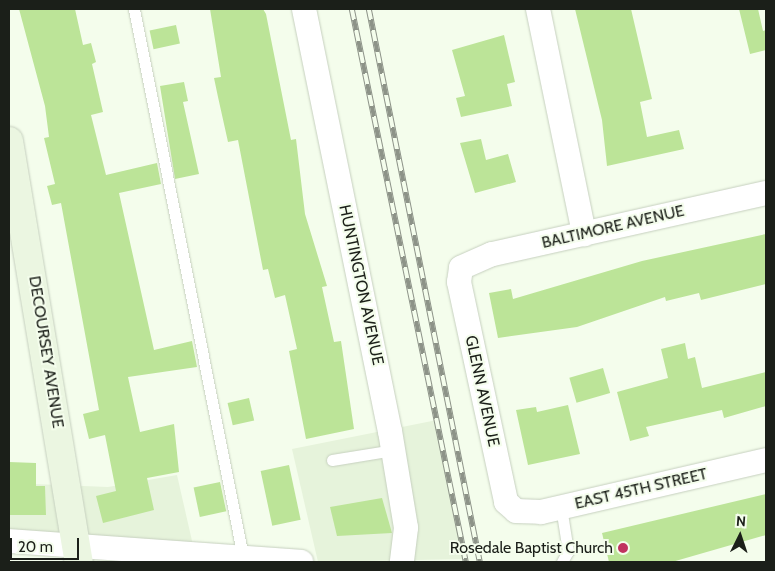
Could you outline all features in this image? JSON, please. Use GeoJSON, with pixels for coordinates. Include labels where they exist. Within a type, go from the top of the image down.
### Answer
{"type":"FeatureCollection","features":[{"type":"Feature","properties":{"kind":"main road","name":"DECOURSEY AVENUE"},"geometry":{"type":"LineString","coordinates":[[9,142],[78,553]]}},
{"type":"Feature","properties":{"kind":"street","name":"HUNTINGTON AVENUE"},"geometry":{"type":"LineString","coordinates":[[304,9],[394,450],[406,528],[402,562]]}},
{"type":"Feature","properties":{"kind":"street"},"geometry":{"type":"LineString","coordinates":[[538,9],[584,234]]}},
{"type":"Feature","properties":{"kind":"street","name":"BALTIMORE AVENUE"},"geometry":{"type":"LineString","coordinates":[[461,268],[492,254],[766,193]]}},
{"type":"Feature","properties":{"kind":"street","name":"GLENN AVENUE"},"geometry":{"type":"LineString","coordinates":[[461,268],[459,282],[506,502],[516,510]]}},
{"type":"Feature","properties":{"kind":"street","name":"EAST 45TH STREET"},"geometry":{"type":"LineString","coordinates":[[516,510],[528,513],[561,507],[766,460]]}},
{"type":"Feature","properties":{"kind":"street"},"geometry":{"type":"LineString","coordinates":[[9,541],[78,553],[243,557],[301,562]]}},
{"type":"Feature","properties":{"kind":"lane"},"geometry":{"type":"LineString","coordinates":[[134,9],[243,557]]}},
{"type":"Feature","properties":{"kind":"lane"},"geometry":{"type":"LineString","coordinates":[[332,460],[394,450]]}},
{"type":"Feature","properties":{"kind":"lane"},"geometry":{"type":"LineString","coordinates":[[561,507],[568,551],[562,562]]}},
{"type":"Feature","properties":{"kind":"shaded area"},"geometry":{"type":"Polygon","coordinates":[[[437,420],[465,559],[318,562],[292,449],[437,420]]]}},
{"type":"Feature","properties":{"kind":"shaded area"},"geometry":{"type":"Polygon","coordinates":[[[177,475],[195,554],[9,541],[9,483],[108,487],[177,475]]]}},
{"type":"Feature","properties":{"kind":"building"},"geometry":{"type":"Polygon","coordinates":[[[19,9],[75,9],[83,45],[91,43],[96,62],[92,64],[103,112],[91,115],[106,175],[157,163],[161,184],[119,193],[154,350],[192,341],[197,367],[128,377],[140,432],[174,424],[179,472],[147,478],[154,510],[103,523],[96,496],[116,491],[105,435],[89,439],[83,414],[99,410],[61,203],[52,205],[47,186],[55,184],[44,138],[49,137],[45,106],[19,9]]]}},
{"type":"Feature","properties":{"kind":"building"},"geometry":{"type":"Polygon","coordinates":[[[210,9],[263,9],[266,14],[291,140],[296,139],[305,214],[327,286],[322,287],[334,342],[341,341],[354,429],[306,439],[289,351],[297,349],[285,295],[275,298],[268,269],[263,270],[238,140],[228,142],[214,78],[221,77],[210,9]]]}},
{"type":"Feature","properties":{"kind":"building"},"geometry":{"type":"Polygon","coordinates":[[[575,9],[631,9],[652,99],[640,102],[647,137],[679,130],[684,149],[607,166],[602,120],[575,9]]]}},
{"type":"Feature","properties":{"kind":"building"},"geometry":{"type":"Polygon","coordinates":[[[739,9],[758,9],[763,31],[766,30],[766,50],[750,54],[739,9]]]}},
{"type":"Feature","properties":{"kind":"building"},"geometry":{"type":"Polygon","coordinates":[[[176,25],[180,44],[154,49],[150,31],[176,25]]]}},
{"type":"Feature","properties":{"kind":"building"},"geometry":{"type":"Polygon","coordinates":[[[504,35],[515,82],[507,84],[512,106],[461,117],[456,98],[465,96],[452,50],[504,35]]]}},
{"type":"Feature","properties":{"kind":"building"},"geometry":{"type":"Polygon","coordinates":[[[184,82],[188,101],[183,102],[199,174],[175,179],[160,86],[184,82]]]}},
{"type":"Feature","properties":{"kind":"building"},"geometry":{"type":"Polygon","coordinates":[[[481,139],[486,160],[508,154],[516,182],[475,193],[460,143],[481,139]]]}},
{"type":"Feature","properties":{"kind":"building"},"geometry":{"type":"Polygon","coordinates":[[[766,234],[766,284],[701,300],[699,293],[666,301],[665,297],[577,327],[498,338],[489,293],[511,289],[513,299],[642,261],[766,234]]]}},
{"type":"Feature","properties":{"kind":"building"},"geometry":{"type":"Polygon","coordinates":[[[685,343],[688,359],[695,357],[702,388],[766,372],[766,406],[724,418],[722,410],[646,427],[649,436],[630,441],[617,392],[668,378],[661,349],[685,343]]]}},
{"type":"Feature","properties":{"kind":"building"},"geometry":{"type":"Polygon","coordinates":[[[603,368],[610,393],[577,403],[569,378],[603,368]]]}},
{"type":"Feature","properties":{"kind":"building"},"geometry":{"type":"Polygon","coordinates":[[[249,398],[254,420],[233,425],[228,403],[249,398]]]}},
{"type":"Feature","properties":{"kind":"building"},"geometry":{"type":"Polygon","coordinates":[[[568,405],[580,454],[528,465],[516,410],[536,407],[537,412],[568,405]]]}},
{"type":"Feature","properties":{"kind":"building"},"geometry":{"type":"Polygon","coordinates":[[[9,462],[36,463],[36,486],[45,486],[46,515],[9,515],[9,462]]]}},
{"type":"Feature","properties":{"kind":"building"},"geometry":{"type":"Polygon","coordinates":[[[289,465],[301,520],[272,526],[261,471],[289,465]]]}},
{"type":"Feature","properties":{"kind":"building"},"geometry":{"type":"Polygon","coordinates":[[[220,482],[226,511],[200,517],[194,488],[220,482]]]}},
{"type":"Feature","properties":{"kind":"building"},"geometry":{"type":"Polygon","coordinates":[[[766,494],[766,535],[672,562],[609,562],[602,533],[766,494]]]}},
{"type":"Feature","properties":{"kind":"building"},"geometry":{"type":"Polygon","coordinates":[[[382,498],[392,533],[337,536],[330,507],[382,498]]]}},
{"type":"Feature","properties":{"kind":"railway"},"geometry":{"type":"LineString","coordinates":[[352,9],[466,562]]}},
{"type":"Feature","properties":{"kind":"railway"},"geometry":{"type":"LineString","coordinates":[[369,9],[480,562]]}},
{"type":"Feature","properties":{"kind":"place","name":"Rosedale Baptist Church"},"geometry":{"type":"Point","coordinates":[623,548]}}]}
